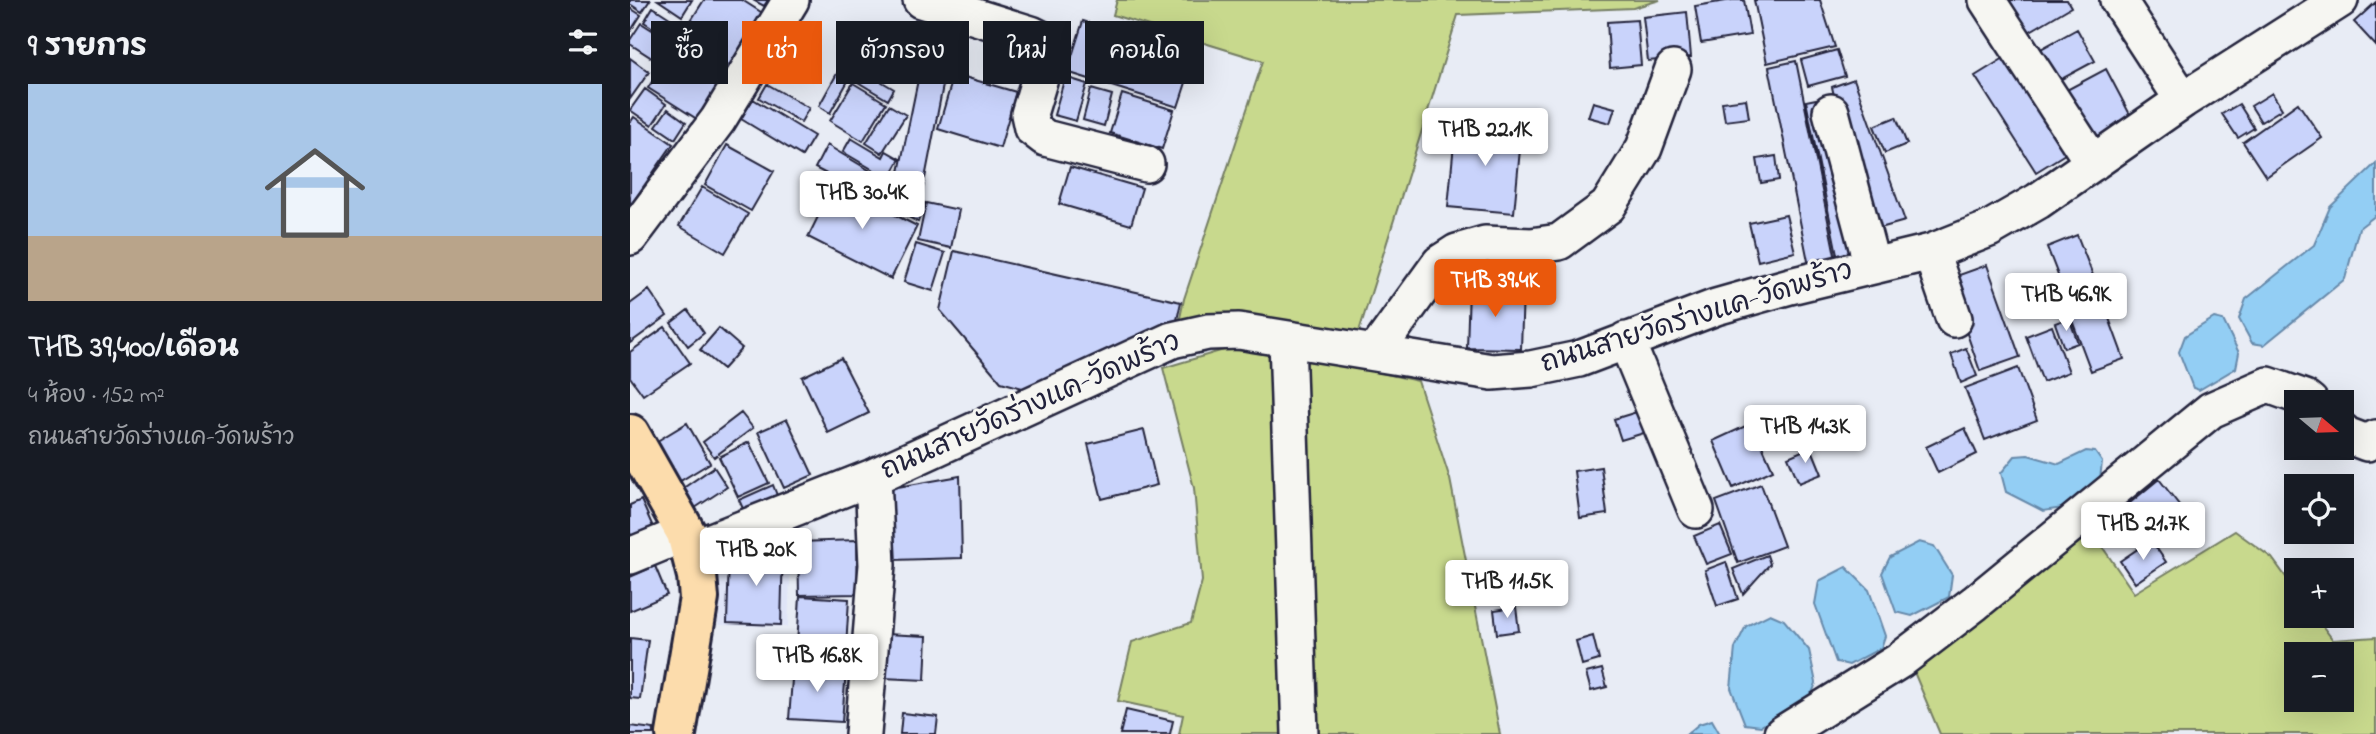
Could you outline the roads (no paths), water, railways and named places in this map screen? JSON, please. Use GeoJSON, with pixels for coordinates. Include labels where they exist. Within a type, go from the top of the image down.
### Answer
{"type":"FeatureCollection","features":[{"type":"Feature","properties":{"kind":"main road"},"geometry":{"type":"LineString","coordinates":[[630,434],[689,541],[699,598],[676,734]]}},
{"type":"Feature","properties":{"kind":"street"},"geometry":{"type":"LineString","coordinates":[[630,237],[718,120],[791,0]]}},
{"type":"Feature","properties":{"kind":"street"},"geometry":{"type":"LineString","coordinates":[[921,0],[1041,39],[1048,51],[1029,114],[1032,128],[1045,138],[1146,164]]}},
{"type":"Feature","properties":{"kind":"street"},"geometry":{"type":"LineString","coordinates":[[1986,0],[2093,163]]}},
{"type":"Feature","properties":{"kind":"street","name":"ถนนสายวัดร่างแค-วัดพร้าว"},"geometry":{"type":"LineString","coordinates":[[630,556],[689,541],[873,477],[1172,340],[1208,332],[1239,331],[1492,372],[1531,369],[1579,359],[1716,307],[1931,252],[1989,229],[2038,201],[2183,100],[2340,0]]}},
{"type":"Feature","properties":{"kind":"street"},"geometry":{"type":"LineString","coordinates":[[2132,4],[2183,100]]}},
{"type":"Feature","properties":{"kind":"street"},"geometry":{"type":"LineString","coordinates":[[1375,353],[1440,263],[1457,252],[1485,244],[1531,246],[1559,242],[1608,206],[1644,148],[1673,69]]}},
{"type":"Feature","properties":{"kind":"street"},"geometry":{"type":"LineString","coordinates":[[1831,112],[1872,266]]}},
{"type":"Feature","properties":{"kind":"street"},"geometry":{"type":"LineString","coordinates":[[1931,252],[1954,319]]}},
{"type":"Feature","properties":{"kind":"street"},"geometry":{"type":"LineString","coordinates":[[1287,339],[1300,734]]}},
{"type":"Feature","properties":{"kind":"street"},"geometry":{"type":"LineString","coordinates":[[1626,340],[1696,510]]}},
{"type":"Feature","properties":{"kind":"street"},"geometry":{"type":"LineString","coordinates":[[1782,734],[1899,661],[1975,603],[2211,410],[2268,384],[2284,390]]}},
{"type":"Feature","properties":{"kind":"street"},"geometry":{"type":"LineString","coordinates":[[2354,438],[2367,443],[2376,438]]}},
{"type":"Feature","properties":{"kind":"street"},"geometry":{"type":"LineString","coordinates":[[863,734],[877,565],[873,477]]}},
{"type":"Feature","properties":{"kind":"water"},"geometry":{"type":"Polygon","coordinates":[[[2376,163],[2376,215],[2359,228],[2345,279],[2264,345],[2252,343],[2239,319],[2246,299],[2314,245],[2330,207],[2376,163]]]}},
{"type":"Feature","properties":{"kind":"water"},"geometry":{"type":"Polygon","coordinates":[[[2214,318],[2223,320],[2239,353],[2236,368],[2199,390],[2193,388],[2179,352],[2185,336],[2214,318]]]}},
{"type":"Feature","properties":{"kind":"water"},"geometry":{"type":"Polygon","coordinates":[[[2086,451],[2095,452],[2102,462],[2100,479],[2063,508],[2043,511],[2006,492],[2001,473],[2015,456],[2028,455],[2059,464],[2086,451]]]}},
{"type":"Feature","properties":{"kind":"water"},"geometry":{"type":"Polygon","coordinates":[[[1919,542],[1934,546],[1952,575],[1949,597],[1912,616],[1896,612],[1882,573],[1890,557],[1919,542]]]}},
{"type":"Feature","properties":{"kind":"water"},"geometry":{"type":"Polygon","coordinates":[[[1846,567],[1869,590],[1885,636],[1881,648],[1849,665],[1836,662],[1815,604],[1819,581],[1846,567]]]}},
{"type":"Feature","properties":{"kind":"water"},"geometry":{"type":"Polygon","coordinates":[[[1770,614],[1784,620],[1809,650],[1816,683],[1811,696],[1761,726],[1745,724],[1731,688],[1735,648],[1746,626],[1770,614]]]}},
{"type":"Feature","properties":{"kind":"water"},"geometry":{"type":"Polygon","coordinates":[[[1712,720],[1720,734],[1687,734],[1699,724],[1712,720]]]}}]}
